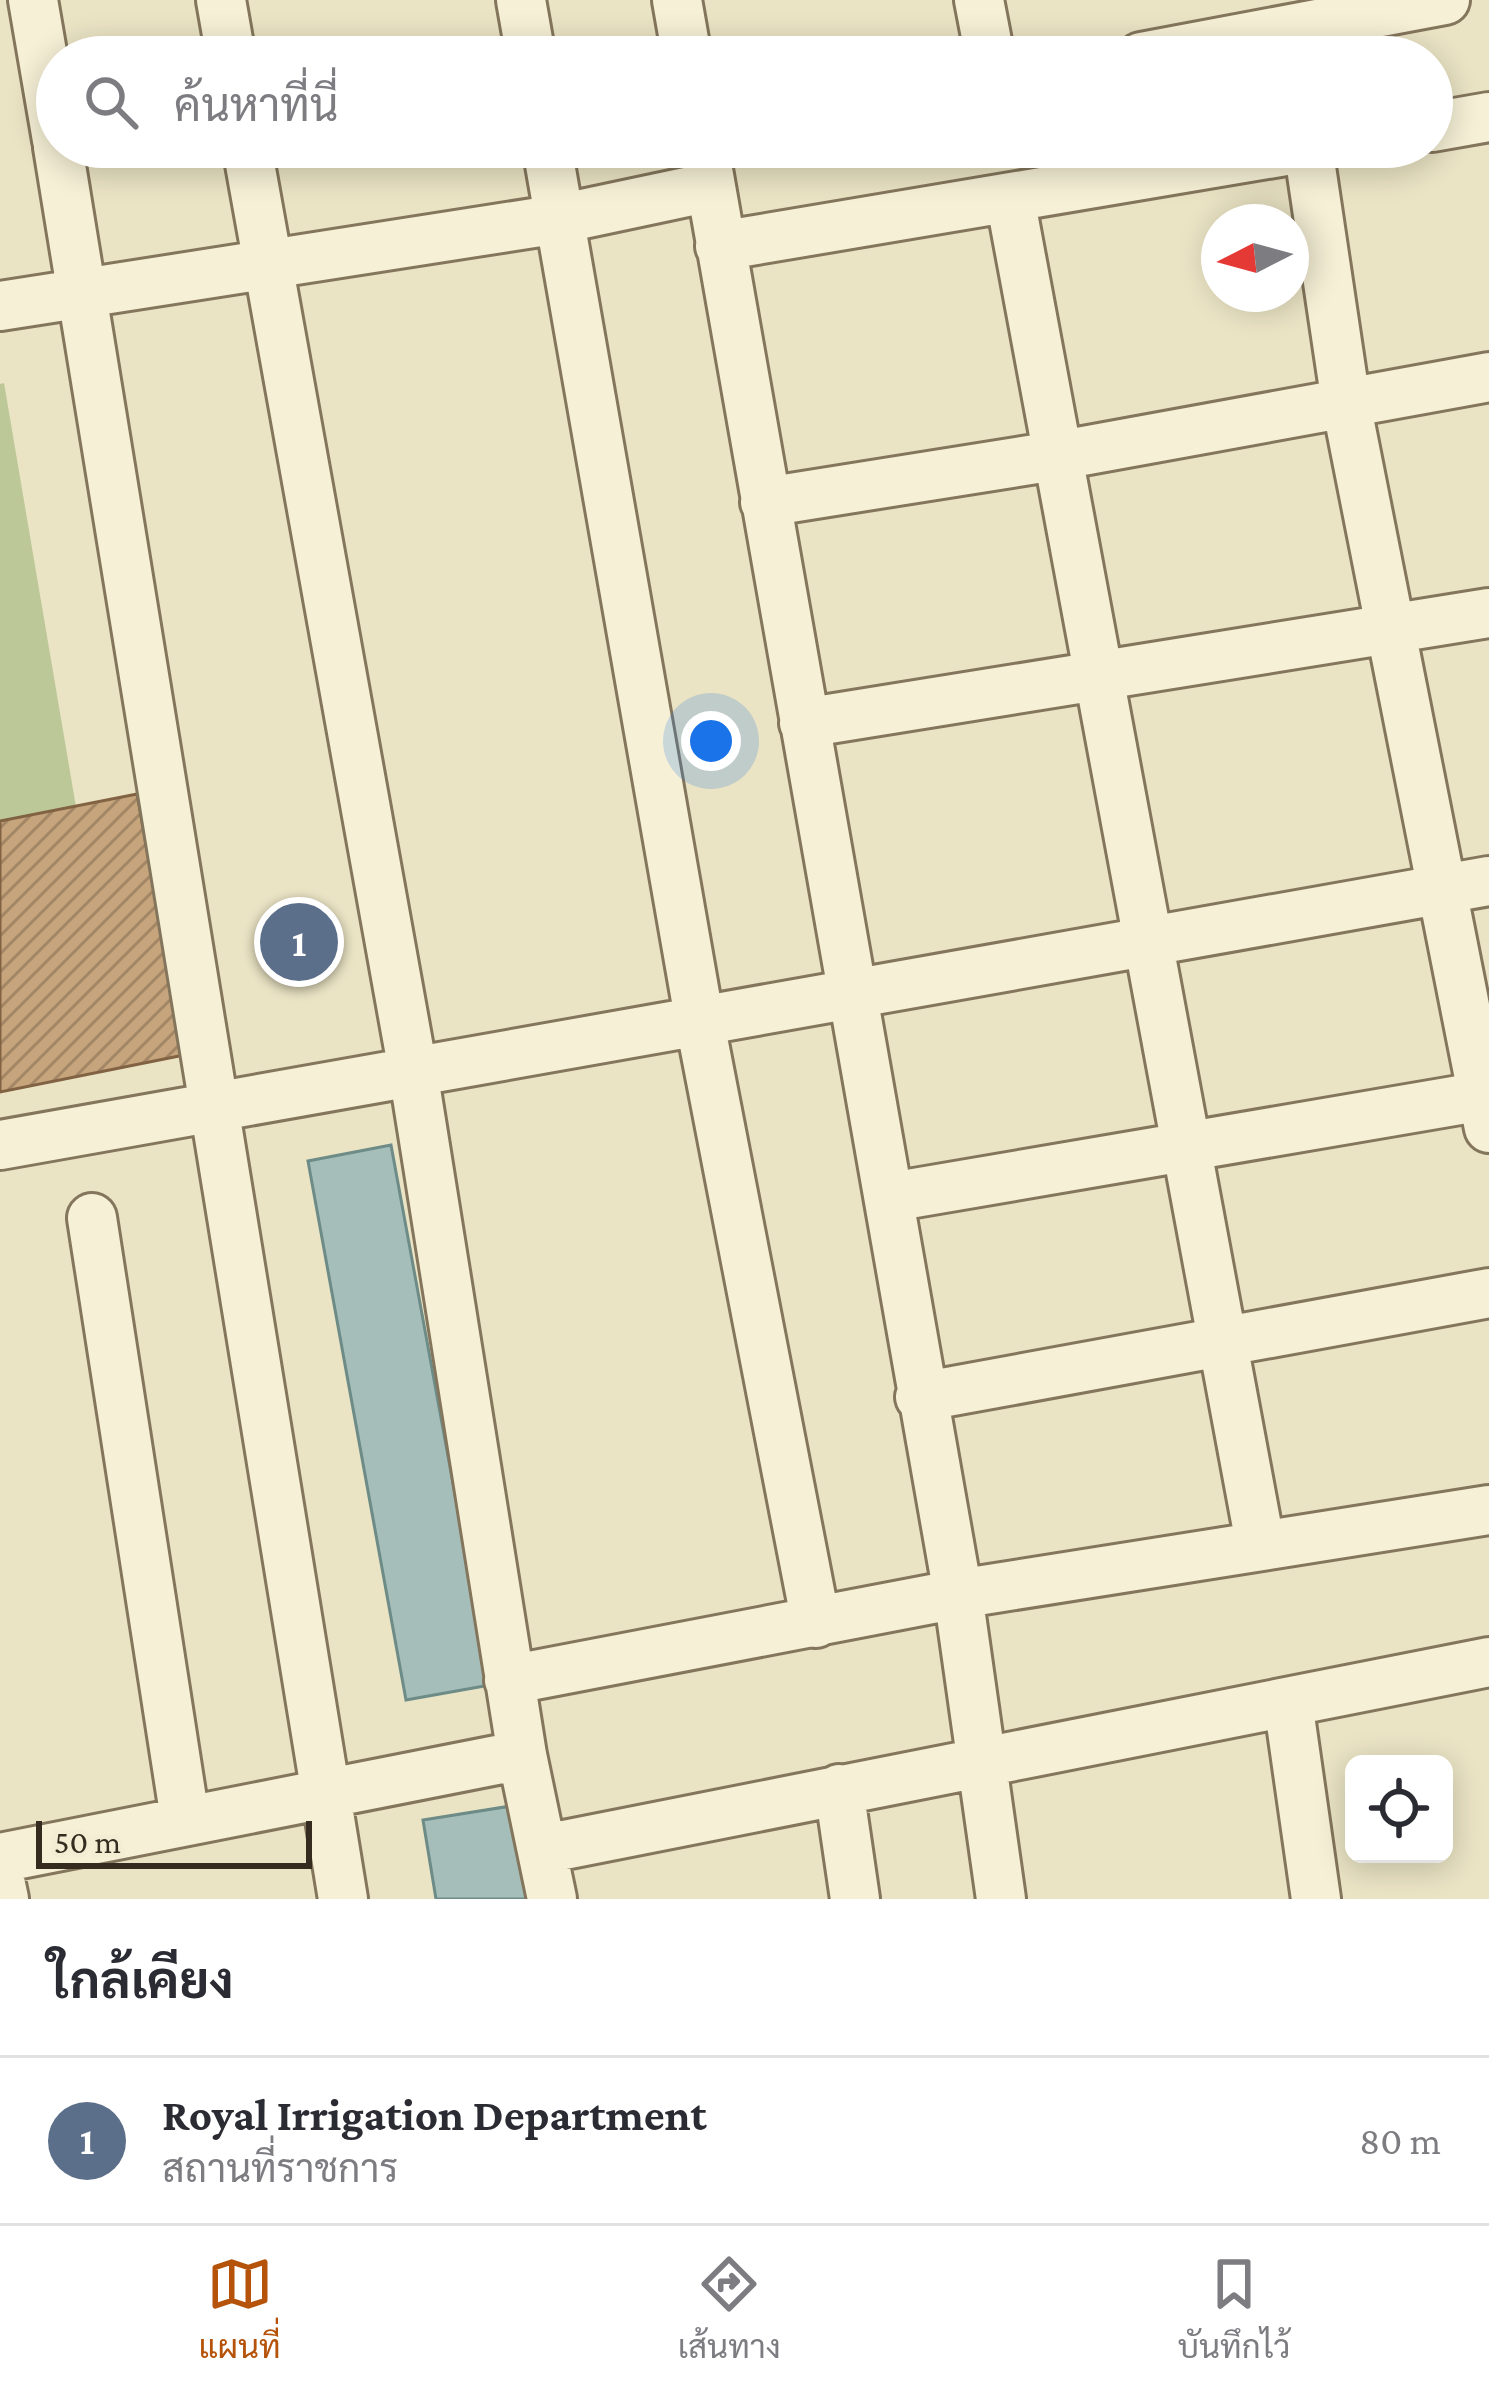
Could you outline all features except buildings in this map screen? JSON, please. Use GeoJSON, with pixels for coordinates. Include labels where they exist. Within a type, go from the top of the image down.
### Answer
{"type":"FeatureCollection","features":[{"type":"Feature","properties":{"kind":"street"},"geometry":{"type":"LineString","coordinates":[[33,0],[39,36]]}},
{"type":"Feature","properties":{"kind":"street"},"geometry":{"type":"LineString","coordinates":[[221,0],[227,36]]}},
{"type":"Feature","properties":{"kind":"street"},"geometry":{"type":"LineString","coordinates":[[521,0],[527,36]]}},
{"type":"Feature","properties":{"kind":"street"},"geometry":{"type":"LineString","coordinates":[[676,0],[683,36]]}},
{"type":"Feature","properties":{"kind":"street"},"geometry":{"type":"LineString","coordinates":[[979,0],[985,36]]}},
{"type":"Feature","properties":{"kind":"street"},"geometry":{"type":"LineString","coordinates":[[1251,36],[1445,0]]}},
{"type":"Feature","properties":{"kind":"street"},"geometry":{"type":"LineString","coordinates":[[1453,123],[1489,117]]}},
{"type":"Feature","properties":{"kind":"street"},"geometry":{"type":"LineString","coordinates":[[62,168],[344,1899]]}},
{"type":"Feature","properties":{"kind":"street"},"geometry":{"type":"LineString","coordinates":[[252,168],[412,1071],[522,1756],[552,1899]]}},
{"type":"Feature","properties":{"kind":"street"},"geometry":{"type":"LineString","coordinates":[[551,168],[700,1023],[816,1623]]}},
{"type":"Feature","properties":{"kind":"street"},"geometry":{"type":"LineString","coordinates":[[0,306],[560,219],[704,168]]}},
{"type":"Feature","properties":{"kind":"street"},"geometry":{"type":"LineString","coordinates":[[707,168],[849,993],[891,1197],[920,1397],[958,1594],[1001,1899]]}},
{"type":"Feature","properties":{"kind":"street"},"geometry":{"type":"LineString","coordinates":[[720,246],[1185,168]]}},
{"type":"Feature","properties":{"kind":"street"},"geometry":{"type":"LineString","coordinates":[[891,1197],[1183,1146],[1486,1112],[1346,403],[1311,168]]}},
{"type":"Feature","properties":{"kind":"street"},"geometry":{"type":"LineString","coordinates":[[1010,198],[1260,1544]]}},
{"type":"Feature","properties":{"kind":"street"},"geometry":{"type":"LineString","coordinates":[[765,502],[1061,455],[1489,377]]}},
{"type":"Feature","properties":{"kind":"street"},"geometry":{"type":"LineString","coordinates":[[804,723],[1489,613]]}},
{"type":"Feature","properties":{"kind":"street"},"geometry":{"type":"LineString","coordinates":[[0,1145],[1489,881]]}},
{"type":"Feature","properties":{"kind":"street"},"geometry":{"type":"LineString","coordinates":[[92,1218],[185,1819]]}},
{"type":"Feature","properties":{"kind":"street"},"geometry":{"type":"LineString","coordinates":[[920,1397],[1223,1337],[1489,1293]]}},
{"type":"Feature","properties":{"kind":"street"},"geometry":{"type":"LineString","coordinates":[[509,1680],[958,1594],[1489,1510]]}},
{"type":"Feature","properties":{"kind":"street"},"geometry":{"type":"LineString","coordinates":[[544,1849],[1489,1662]]}},
{"type":"Feature","properties":{"kind":"street"},"geometry":{"type":"LineString","coordinates":[[1288,1702],[1316,1899]]}},
{"type":"Feature","properties":{"kind":"street"},"geometry":{"type":"LineString","coordinates":[[0,1858],[324,1790],[522,1756]]}},
{"type":"Feature","properties":{"kind":"street"},"geometry":{"type":"LineString","coordinates":[[839,1789],[855,1899]]}},
{"type":"Feature","properties":{"kind":"street"},"geometry":{"type":"LineString","coordinates":[[0,1880],[4,1899]]}},
{"type":"Feature","properties":{"kind":"green space"},"geometry":{"type":"Polygon","coordinates":[[[4,383],[76,807],[0,821],[0,384],[4,383]]]}},
{"type":"Feature","properties":{"kind":"water"},"geometry":{"type":"Polygon","coordinates":[[[391,1145],[490,1685],[406,1700],[308,1161],[391,1145]]]}},
{"type":"Feature","properties":{"kind":"water"},"geometry":{"type":"Polygon","coordinates":[[[517,1805],[532,1899],[436,1899],[423,1820],[517,1805]]]}},
{"type":"Feature","properties":{"kind":"place","name":"Royal Irrigation Department"},"geometry":{"type":"Point","coordinates":[299,942]}}]}
